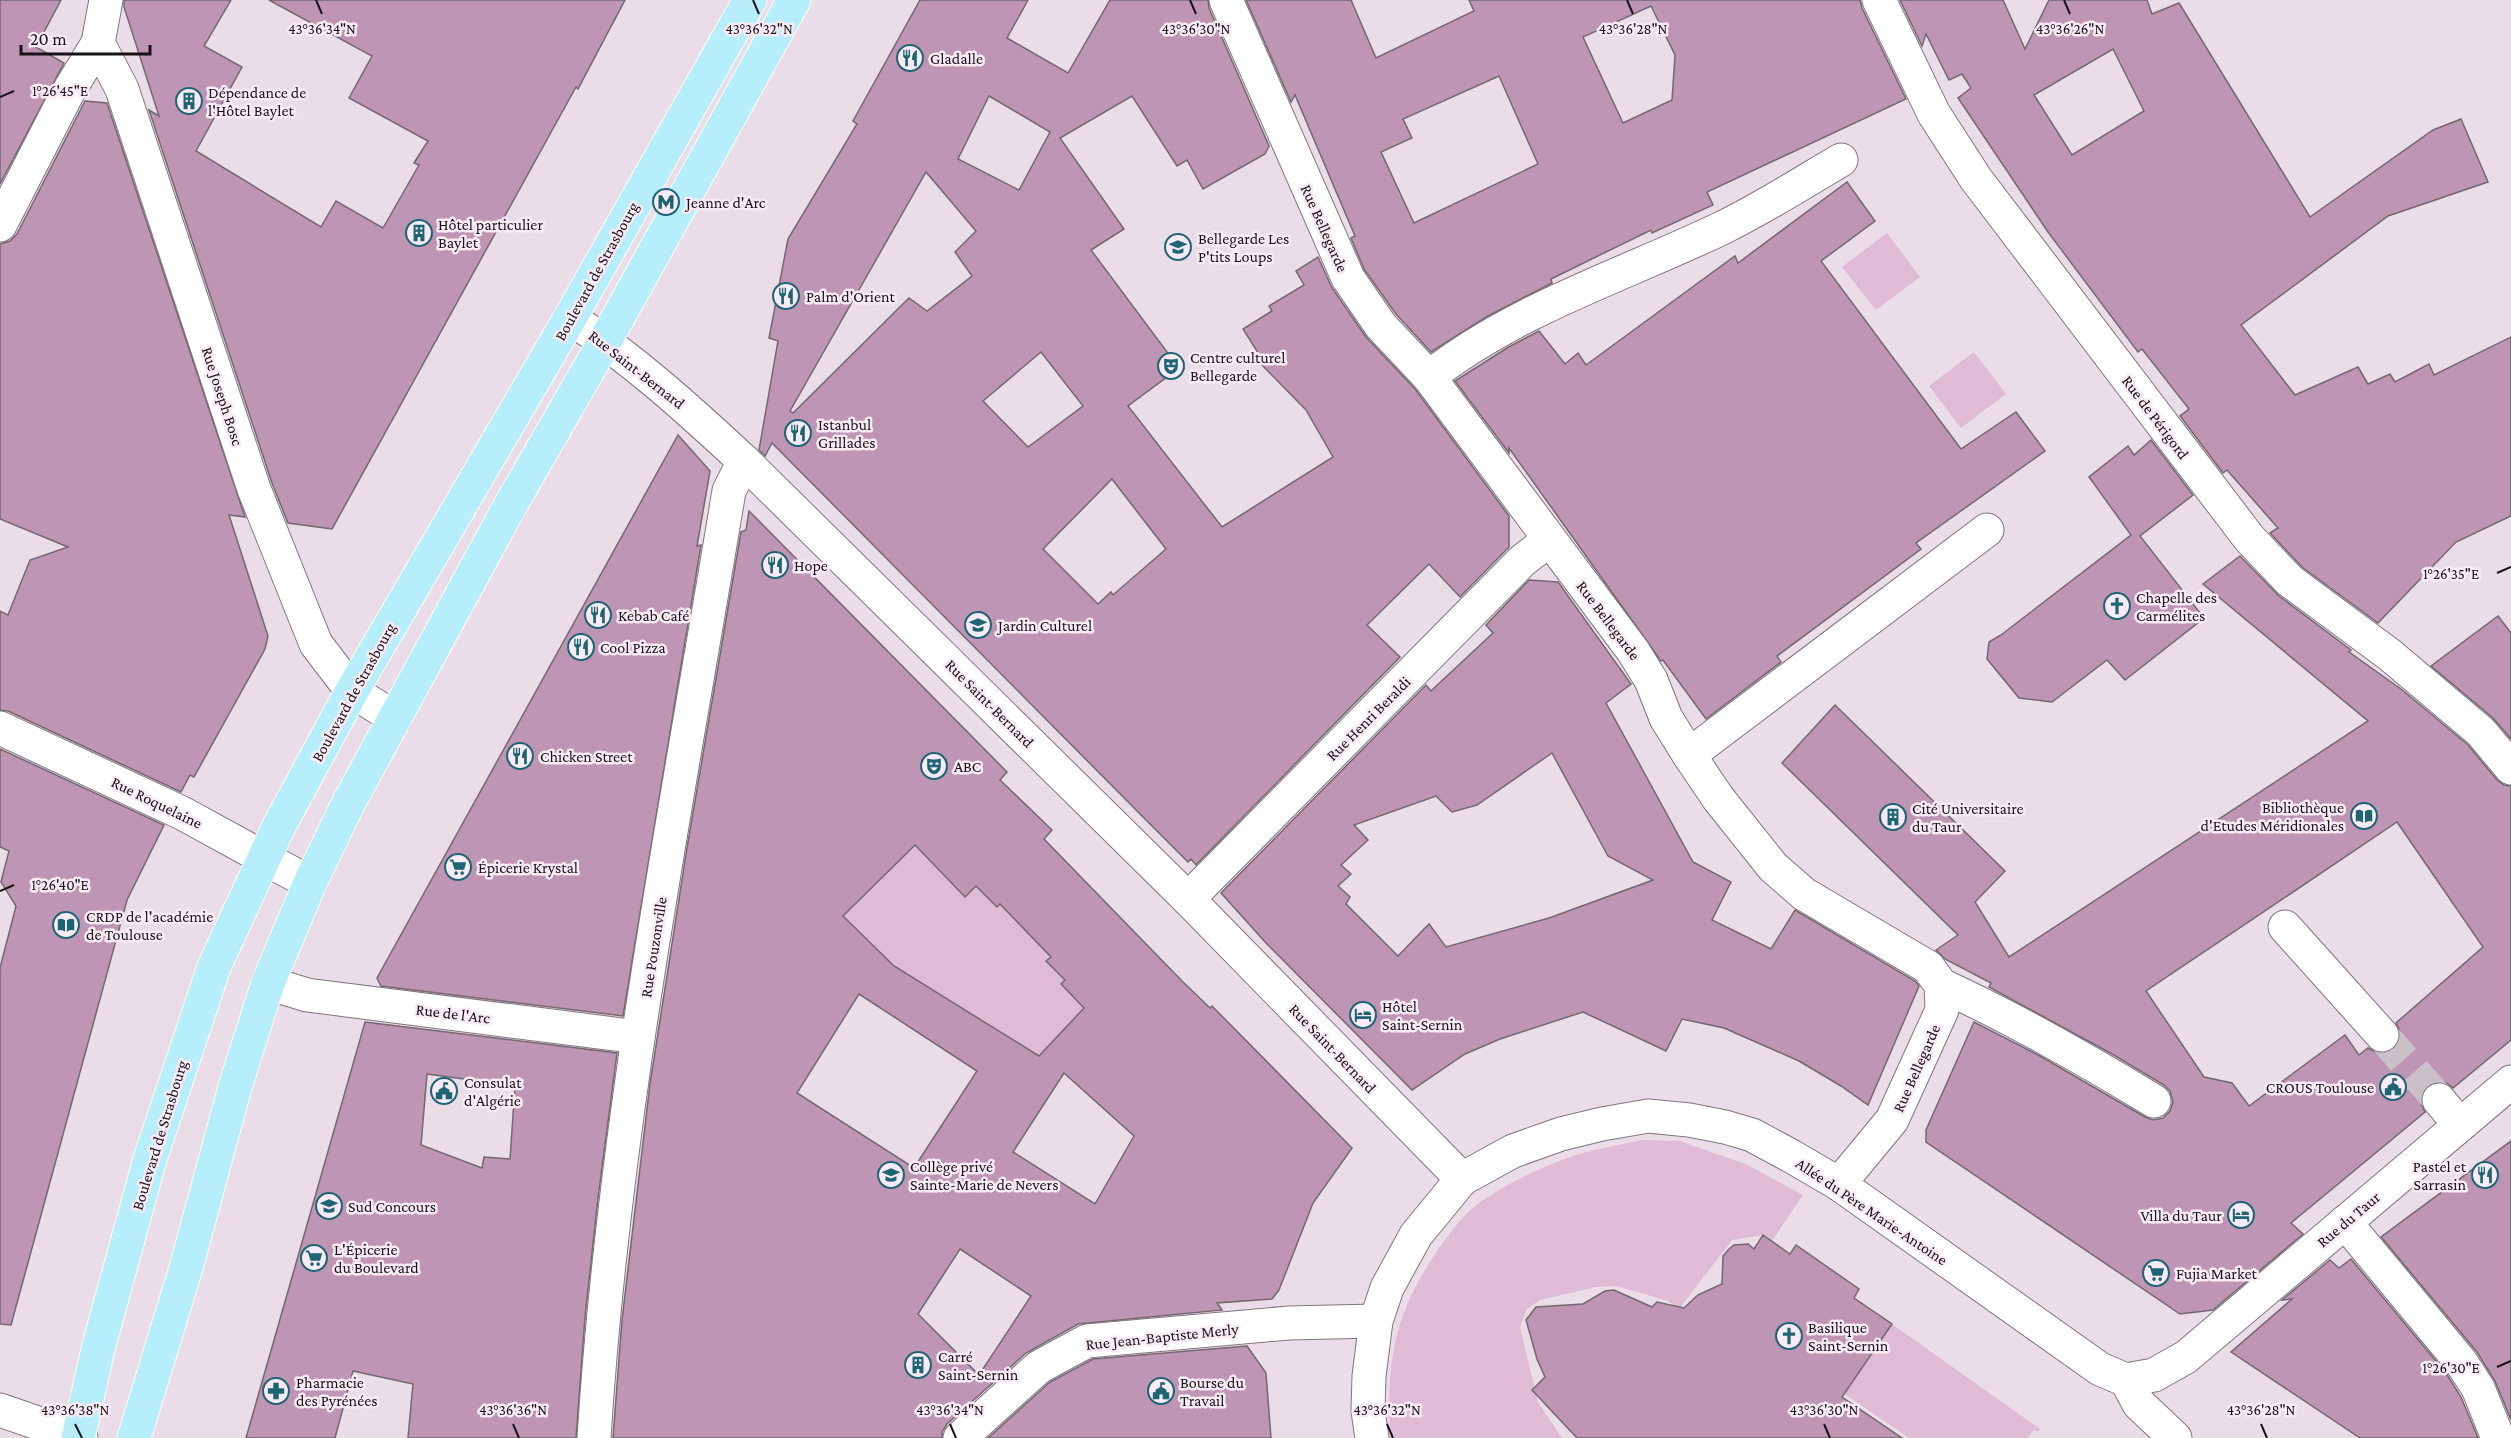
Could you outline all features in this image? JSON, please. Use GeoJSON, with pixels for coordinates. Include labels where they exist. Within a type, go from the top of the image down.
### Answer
{"type":"FeatureCollection","features":[{"type":"Feature","properties":{"kind":"main road","name":"Boulevard de Strasbourg"},"geometry":{"type":"LineString","coordinates":[[79,1438],[99,1345],[150,1159],[214,967],[279,826],[352,691],[570,318],[750,0]]}},
{"type":"Feature","properties":{"kind":"main road"},"geometry":{"type":"LineString","coordinates":[[134,1438],[186,1268],[235,1087],[268,983],[310,883],[348,804],[510,506],[605,341],[794,0]]}},
{"type":"Feature","properties":{"kind":"street"},"geometry":{"type":"LineString","coordinates":[[0,225],[67,94],[98,43],[106,0]]}},
{"type":"Feature","properties":{"kind":"street","name":"Rue Bellegarde"},"geometry":{"type":"LineString","coordinates":[[1226,0],[1347,278],[1381,326],[1429,377],[1645,668],[1666,718],[1718,798],[1773,867],[1804,894],[1928,967],[1941,985],[1942,1010],[1892,1120],[1839,1184]]}},
{"type":"Feature","properties":{"kind":"street","name":"Rue de Périgord"},"geometry":{"type":"LineString","coordinates":[[1879,0],[1934,114],[1976,179],[2249,538],[2290,580],[2390,655],[2481,732],[2511,768]]}},
{"type":"Feature","properties":{"kind":"street","name":"Rue Joseph Bosc"},"geometry":{"type":"LineString","coordinates":[[98,43],[122,89],[258,500],[316,644],[352,691],[395,718]]}},
{"type":"Feature","properties":{"kind":"street"},"geometry":{"type":"LineString","coordinates":[[1429,377],[1447,363],[1520,319],[1724,227],[1841,160]]}},
{"type":"Feature","properties":{"kind":"street","name":"Rue Saint-Bernard"},"geometry":{"type":"LineString","coordinates":[[570,318],[605,341],[682,404],[744,461],[1188,899],[1462,1179]]}},
{"type":"Feature","properties":{"kind":"street","name":"Rue Pouzonville"},"geometry":{"type":"LineString","coordinates":[[594,1438],[600,1336],[614,1208],[638,1037],[729,490],[744,461]]}},
{"type":"Feature","properties":{"kind":"street"},"geometry":{"type":"LineString","coordinates":[[1689,755],[1987,530]]}},
{"type":"Feature","properties":{"kind":"street","name":"Rue Henri Beraldi"},"geometry":{"type":"LineString","coordinates":[[1188,899],[1522,561],[1549,540]]}},
{"type":"Feature","properties":{"kind":"street","name":"Rue Roquelaine"},"geometry":{"type":"LineString","coordinates":[[0,728],[182,813],[264,860],[310,883]]}},
{"type":"Feature","properties":{"kind":"street"},"geometry":{"type":"LineString","coordinates":[[2285,927],[2382,1035]]}},
{"type":"Feature","properties":{"kind":"street","name":"Rue de l'Arc"},"geometry":{"type":"LineString","coordinates":[[268,983],[307,995],[638,1037]]}},
{"type":"Feature","properties":{"kind":"street"},"geometry":{"type":"LineString","coordinates":[[1941,985],[2069,1049],[2154,1101]]}},
{"type":"Feature","properties":{"kind":"street","name":"Rue du Taur"},"geometry":{"type":"LineString","coordinates":[[2126,1380],[2154,1375],[2186,1357],[2511,1082]]}},
{"type":"Feature","properties":{"kind":"street"},"geometry":{"type":"LineString","coordinates":[[2439,1100],[2460,1125]]}},
{"type":"Feature","properties":{"kind":"street","name":"Allée du Père Marie-Antoine"},"geometry":{"type":"LineString","coordinates":[[1372,1438],[1368,1411],[1369,1376],[1376,1321],[1387,1288],[1416,1235],[1462,1179],[1514,1150],[1602,1124],[1648,1116],[1689,1120],[1752,1135],[1839,1184],[2100,1369],[2126,1380]]}},
{"type":"Feature","properties":{"kind":"street"},"geometry":{"type":"LineString","coordinates":[[2345,1222],[2461,1362],[2478,1388],[2498,1438]]}},
{"type":"Feature","properties":{"kind":"street","name":"Rue Jean-Baptiste Merly"},"geometry":{"type":"LineString","coordinates":[[960,1438],[1039,1367],[1087,1341],[1289,1323],[1376,1321]]}},
{"type":"Feature","properties":{"kind":"street"},"geometry":{"type":"LineString","coordinates":[[2126,1380],[2139,1404],[2175,1438]]}},
{"type":"Feature","properties":{"kind":"street"},"geometry":{"type":"LineString","coordinates":[[0,1410],[79,1438]]}},
{"type":"Feature","properties":{"kind":"shaded area"},"geometry":{"type":"Polygon","coordinates":[[[1887,233],[1920,277],[1876,310],[1842,267],[1887,233]]]}},
{"type":"Feature","properties":{"kind":"shaded area"},"geometry":{"type":"Polygon","coordinates":[[[1974,352],[2006,394],[1961,428],[1929,386],[1974,352]]]}},
{"type":"Feature","properties":{"kind":"shaded area"},"geometry":{"type":"Polygon","coordinates":[[[915,845],[964,897],[976,886],[996,906],[1000,904],[1054,955],[1046,962],[1065,980],[1061,985],[1084,1008],[1064,1073],[894,966],[843,916],[915,845]]]}},
{"type":"Feature","properties":{"kind":"shaded area"},"geometry":{"type":"Polygon","coordinates":[[[1643,1140],[1679,1141],[1746,1164],[1803,1195],[1772,1241],[1763,1235],[1732,1240],[1679,1309],[1668,1301],[1617,1286],[1596,1287],[1540,1300],[1527,1309],[1520,1327],[1538,1402],[1562,1438],[1390,1438],[1392,1360],[1402,1317],[1424,1272],[1439,1248],[1466,1214],[1486,1198],[1518,1180],[1564,1159],[1601,1148],[1643,1140]]]}},
{"type":"Feature","properties":{"kind":"shaded area"},"geometry":{"type":"Polygon","coordinates":[[[1892,1324],[2040,1429],[2038,1432],[2034,1430],[2028,1438],[1909,1438],[1846,1395],[1845,1392],[1892,1324]]]}},
{"type":"Feature","properties":{"kind":"building"},"geometry":{"type":"Polygon","coordinates":[[[0,0],[61,0],[36,47],[64,63],[0,184],[0,0]]]}},
{"type":"Feature","properties":{"kind":"building"},"geometry":{"type":"Polygon","coordinates":[[[124,0],[231,0],[204,46],[242,67],[196,151],[321,227],[336,201],[383,228],[419,165],[414,163],[428,141],[349,98],[372,56],[269,0],[625,0],[578,89],[576,87],[332,529],[288,523],[272,483],[149,110],[159,116],[124,7],[124,0]]]}},
{"type":"Feature","properties":{"kind":"building"},"geometry":{"type":"Polygon","coordinates":[[[920,0],[1028,0],[1007,38],[1068,73],[1110,0],[1208,0],[1209,8],[1269,146],[1265,154],[1203,189],[1187,160],[1177,166],[1132,96],[1060,138],[1124,229],[1091,250],[1179,368],[1128,406],[1222,527],[1333,457],[1306,410],[1260,363],[1262,359],[1243,329],[1272,311],[1269,306],[1304,285],[1296,271],[1318,257],[1332,288],[1366,337],[1415,389],[1509,516],[1509,547],[1460,597],[1429,564],[1367,625],[1400,657],[1196,865],[1191,859],[1188,862],[772,443],[765,456],[759,450],[778,341],[769,338],[788,239],[857,124],[853,121],[920,0]],[[989,96],[958,159],[1019,190],[1050,132],[989,96]],[[926,172],[790,411],[793,413],[909,298],[927,311],[972,276],[955,252],[976,231],[926,172]],[[1041,352],[983,401],[1028,447],[1083,406],[1041,352]],[[1112,479],[1043,549],[1098,604],[1111,592],[1113,595],[1166,549],[1112,479]]]}},
{"type":"Feature","properties":{"kind":"building"},"geometry":{"type":"Polygon","coordinates":[[[1246,0],[1351,0],[1376,58],[1474,11],[1469,0],[1860,0],[1906,99],[1707,192],[1713,205],[1652,233],[1651,230],[1551,279],[1552,283],[1488,316],[1431,352],[1396,314],[1364,269],[1351,238],[1355,236],[1295,95],[1291,102],[1246,0]],[[1651,6],[1583,37],[1623,123],[1672,100],[1675,55],[1651,6]],[[1499,76],[1403,119],[1412,138],[1381,152],[1414,223],[1538,164],[1499,76]]]}},
{"type":"Feature","properties":{"kind":"building"},"geometry":{"type":"Polygon","coordinates":[[[1900,0],[2003,0],[2025,49],[2049,0],[2147,0],[2152,14],[2179,3],[2310,217],[2433,130],[2461,119],[2488,182],[2388,216],[2241,325],[2295,395],[2358,367],[2368,384],[2390,374],[2395,382],[2429,364],[2434,375],[2511,337],[2511,516],[2456,542],[2378,623],[2302,567],[2270,533],[2278,528],[2227,470],[2223,473],[2180,416],[2189,409],[2142,349],[2138,352],[2048,232],[1958,98],[1971,88],[1962,74],[1949,80],[1926,34],[1922,46],[1900,0]],[[2113,49],[2034,95],[2072,155],[2144,111],[2113,49]]]}},
{"type":"Feature","properties":{"kind":"building"},"geometry":{"type":"Polygon","coordinates":[[[85,101],[107,103],[245,517],[229,515],[268,636],[265,649],[194,777],[190,775],[181,792],[8,711],[0,710],[0,611],[8,615],[30,560],[68,547],[0,519],[0,244],[10,241],[17,234],[85,101]]]}},
{"type":"Feature","properties":{"kind":"building"},"geometry":{"type":"Polygon","coordinates":[[[1847,182],[1875,221],[1821,261],[1961,449],[2016,412],[2045,451],[1916,543],[1921,549],[1777,656],[1781,662],[1706,719],[1663,660],[1661,661],[1509,448],[1509,453],[1455,381],[1539,331],[1565,364],[1578,353],[1586,365],[1735,256],[1738,263],[1847,182]]]}},
{"type":"Feature","properties":{"kind":"building"},"geometry":{"type":"Polygon","coordinates":[[[678,435],[710,471],[697,546],[701,545],[623,1016],[381,986],[377,978],[678,435]]]}},
{"type":"Feature","properties":{"kind":"building","name":"Chapelle des Carmélites"},"geometry":{"type":"Polygon","coordinates":[[[2151,440],[2193,495],[2140,536],[2204,618],[2125,680],[2107,660],[2052,702],[2019,698],[1987,659],[1989,642],[2131,535],[2089,477],[2128,446],[2134,455],[2151,440]]]}},
{"type":"Feature","properties":{"kind":"building"},"geometry":{"type":"Polygon","coordinates":[[[749,511],[1007,772],[1000,780],[1052,830],[1044,839],[1182,981],[1210,1008],[1212,1006],[1352,1148],[1313,1203],[1279,1290],[1272,1299],[1217,1303],[1222,1310],[1078,1324],[1026,1353],[947,1424],[942,1432],[942,1438],[613,1438],[622,1320],[650,1084],[687,848],[741,532],[746,530],[749,511]],[[915,845],[843,916],[894,966],[1039,1056],[1084,1008],[1061,984],[1065,980],[1046,961],[1051,957],[1000,904],[997,907],[976,886],[965,897],[915,845]],[[859,994],[797,1093],[914,1168],[977,1071],[859,994]],[[1064,1073],[1013,1152],[1095,1204],[1134,1136],[1064,1073]],[[960,1249],[918,1314],[979,1375],[1031,1296],[960,1249]]]}},
{"type":"Feature","properties":{"kind":"building"},"geometry":{"type":"Polygon","coordinates":[[[2240,556],[2279,596],[2351,650],[2349,652],[2401,689],[2468,745],[2497,780],[2504,785],[2511,786],[2511,1040],[2453,1088],[2445,1082],[2427,1085],[2421,1094],[2421,1104],[2425,1112],[2291,1223],[2303,1234],[2213,1310],[2180,1314],[1926,1142],[1926,1130],[1974,1022],[2040,1056],[2153,1120],[2163,1118],[2170,1111],[2173,1102],[2170,1091],[2164,1085],[2112,1054],[1989,987],[1991,983],[1945,959],[1936,950],[1958,935],[1782,763],[1835,705],[2005,871],[1975,902],[2009,957],[2368,721],[2203,584],[2240,556]],[[2397,822],[2146,991],[2204,1077],[2232,1083],[2249,1106],[2345,1035],[2359,1055],[2368,1048],[2377,1053],[2386,1053],[2394,1049],[2400,1040],[2400,1031],[2396,1023],[2483,947],[2397,822]]]}},
{"type":"Feature","properties":{"kind":"building"},"geometry":{"type":"Polygon","coordinates":[[[1529,580],[1558,582],[1631,684],[1606,703],[1693,862],[1731,882],[1712,920],[1771,949],[1795,910],[1915,981],[1919,986],[1868,1105],[1799,1061],[1724,1028],[1682,1019],[1666,1051],[1583,1012],[1500,1039],[1465,1054],[1412,1090],[1266,943],[1221,893],[1426,685],[1431,691],[1493,633],[1486,625],[1529,580]],[[1552,753],[1477,805],[1452,812],[1436,796],[1354,825],[1368,840],[1341,865],[1351,874],[1338,886],[1350,897],[1346,904],[1398,956],[1429,924],[1446,947],[1549,918],[1653,880],[1608,856],[1552,753]]]}},
{"type":"Feature","properties":{"kind":"building"},"geometry":{"type":"Polygon","coordinates":[[[2498,616],[2511,633],[2511,739],[2493,718],[2431,666],[2498,616]]]}},
{"type":"Feature","properties":{"kind":"building"},"geometry":{"type":"Polygon","coordinates":[[[0,749],[164,825],[127,900],[11,1325],[0,1324],[0,968],[16,906],[1,882],[9,851],[0,847],[0,749]]]}},
{"type":"Feature","properties":{"kind":"building"},"geometry":{"type":"Polygon","coordinates":[[[365,1022],[617,1053],[585,1317],[576,1438],[408,1438],[413,1384],[353,1371],[335,1438],[246,1438],[365,1022]],[[427,1074],[421,1145],[482,1168],[484,1157],[510,1159],[515,1086],[427,1074]]]}},
{"type":"Feature","properties":{"kind":"building"},"geometry":{"type":"Polygon","coordinates":[[[2511,1141],[2511,1420],[2495,1381],[2477,1352],[2381,1237],[2511,1141]]]}},
{"type":"Feature","properties":{"kind":"building","name":"Basilique Saint-Sernin"},"geometry":{"type":"Polygon","coordinates":[[[1763,1235],[1790,1254],[1796,1245],[1859,1289],[1854,1298],[1892,1324],[1842,1397],[1902,1438],[1577,1438],[1532,1390],[1545,1377],[1537,1359],[1526,1320],[1536,1307],[1583,1304],[1605,1291],[1614,1290],[1652,1307],[1657,1302],[1684,1308],[1698,1295],[1722,1284],[1723,1256],[1729,1249],[1734,1245],[1748,1244],[1754,1249],[1763,1235]]]}},
{"type":"Feature","properties":{"kind":"building"},"geometry":{"type":"Polygon","coordinates":[[[2351,1259],[2446,1373],[2461,1397],[2478,1438],[2360,1438],[2231,1352],[2292,1299],[2282,1300],[2330,1260],[2339,1268],[2351,1259]]]}},
{"type":"Feature","properties":{"kind":"building","name":"Bourse du Travail"},"geometry":{"type":"Polygon","coordinates":[[[1247,1346],[1266,1373],[1271,1438],[988,1438],[1050,1382],[1093,1359],[1247,1346]]]}},
{"type":"Feature","properties":{"kind":"tunnel"},"geometry":{"type":"LineString","coordinates":[[2382,1035],[2439,1100]]}},
{"type":"Feature","properties":{"kind":"place","name":"Gladalle"},"geometry":{"type":"Point","coordinates":[910,58]}},
{"type":"Feature","properties":{"kind":"place","name":"Dépendance de l'Hôtel Baylet"},"geometry":{"type":"Point","coordinates":[189,101]}},
{"type":"Feature","properties":{"kind":"place","name":"Jeanne d'Arc"},"geometry":{"type":"Point","coordinates":[666,202]}},
{"type":"Feature","properties":{"kind":"place","name":"Hôtel particulier Baylet"},"geometry":{"type":"Point","coordinates":[419,233]}},
{"type":"Feature","properties":{"kind":"place","name":"Bellegarde Les P'tits Loups"},"geometry":{"type":"Point","coordinates":[1178,247]}},
{"type":"Feature","properties":{"kind":"place","name":"Palm d'Orient"},"geometry":{"type":"Point","coordinates":[786,296]}},
{"type":"Feature","properties":{"kind":"place","name":"Centre culturel Bellegarde"},"geometry":{"type":"Point","coordinates":[1171,366]}},
{"type":"Feature","properties":{"kind":"place","name":"Istanbul Grillades"},"geometry":{"type":"Point","coordinates":[798,433]}},
{"type":"Feature","properties":{"kind":"place","name":"Hope"},"geometry":{"type":"Point","coordinates":[775,565]}},
{"type":"Feature","properties":{"kind":"place","name":"Chapelle des Carmélites"},"geometry":{"type":"Point","coordinates":[2117,606]}},
{"type":"Feature","properties":{"kind":"place","name":"Kebab Café"},"geometry":{"type":"Point","coordinates":[598,615]}},
{"type":"Feature","properties":{"kind":"place","name":"Jardin Culturel"},"geometry":{"type":"Point","coordinates":[978,625]}},
{"type":"Feature","properties":{"kind":"place","name":"Cool Pizza"},"geometry":{"type":"Point","coordinates":[581,647]}},
{"type":"Feature","properties":{"kind":"place","name":"Chicken Street"},"geometry":{"type":"Point","coordinates":[520,756]}},
{"type":"Feature","properties":{"kind":"place","name":"ABC"},"geometry":{"type":"Point","coordinates":[934,766]}},
{"type":"Feature","properties":{"kind":"place","name":"Bibliothèque d'Etudes Méridionales"},"geometry":{"type":"Point","coordinates":[2364,816]}},
{"type":"Feature","properties":{"kind":"place","name":"Cité Universitaire du Taur"},"geometry":{"type":"Point","coordinates":[1893,817]}},
{"type":"Feature","properties":{"kind":"place","name":"Épicerie Krystal"},"geometry":{"type":"Point","coordinates":[458,867]}},
{"type":"Feature","properties":{"kind":"place","name":"CRDP de l'académie de Toulouse"},"geometry":{"type":"Point","coordinates":[66,925]}},
{"type":"Feature","properties":{"kind":"place","name":"Hôtel Saint-Sernin"},"geometry":{"type":"Point","coordinates":[1363,1015]}},
{"type":"Feature","properties":{"kind":"place","name":"CROUS Toulouse"},"geometry":{"type":"Point","coordinates":[2393,1087]}},
{"type":"Feature","properties":{"kind":"place","name":"Consulat d'Algérie"},"geometry":{"type":"Point","coordinates":[444,1091]}},
{"type":"Feature","properties":{"kind":"place","name":"Collège privé Sainte-Marie de Nevers"},"geometry":{"type":"Point","coordinates":[891,1175]}},
{"type":"Feature","properties":{"kind":"place","name":"Pastel et Sarrasin"},"geometry":{"type":"Point","coordinates":[2485,1175]}},
{"type":"Feature","properties":{"kind":"place","name":"Sud Concours"},"geometry":{"type":"Point","coordinates":[329,1206]}},
{"type":"Feature","properties":{"kind":"place","name":"Villa du Taur"},"geometry":{"type":"Point","coordinates":[2241,1215]}},
{"type":"Feature","properties":{"kind":"place","name":"L'Épicerie du Boulevard"},"geometry":{"type":"Point","coordinates":[314,1258]}},
{"type":"Feature","properties":{"kind":"place","name":"Fujia Market"},"geometry":{"type":"Point","coordinates":[2156,1273]}},
{"type":"Feature","properties":{"kind":"place","name":"Basilique Saint-Sernin"},"geometry":{"type":"Point","coordinates":[1789,1336]}},
{"type":"Feature","properties":{"kind":"place","name":"Carré Saint-Sernin"},"geometry":{"type":"Point","coordinates":[918,1365]}},
{"type":"Feature","properties":{"kind":"place","name":"Pharmacie des Pyrénées"},"geometry":{"type":"Point","coordinates":[276,1391]}},
{"type":"Feature","properties":{"kind":"place","name":"Bourse du Travail"},"geometry":{"type":"Point","coordinates":[1161,1391]}}]}
